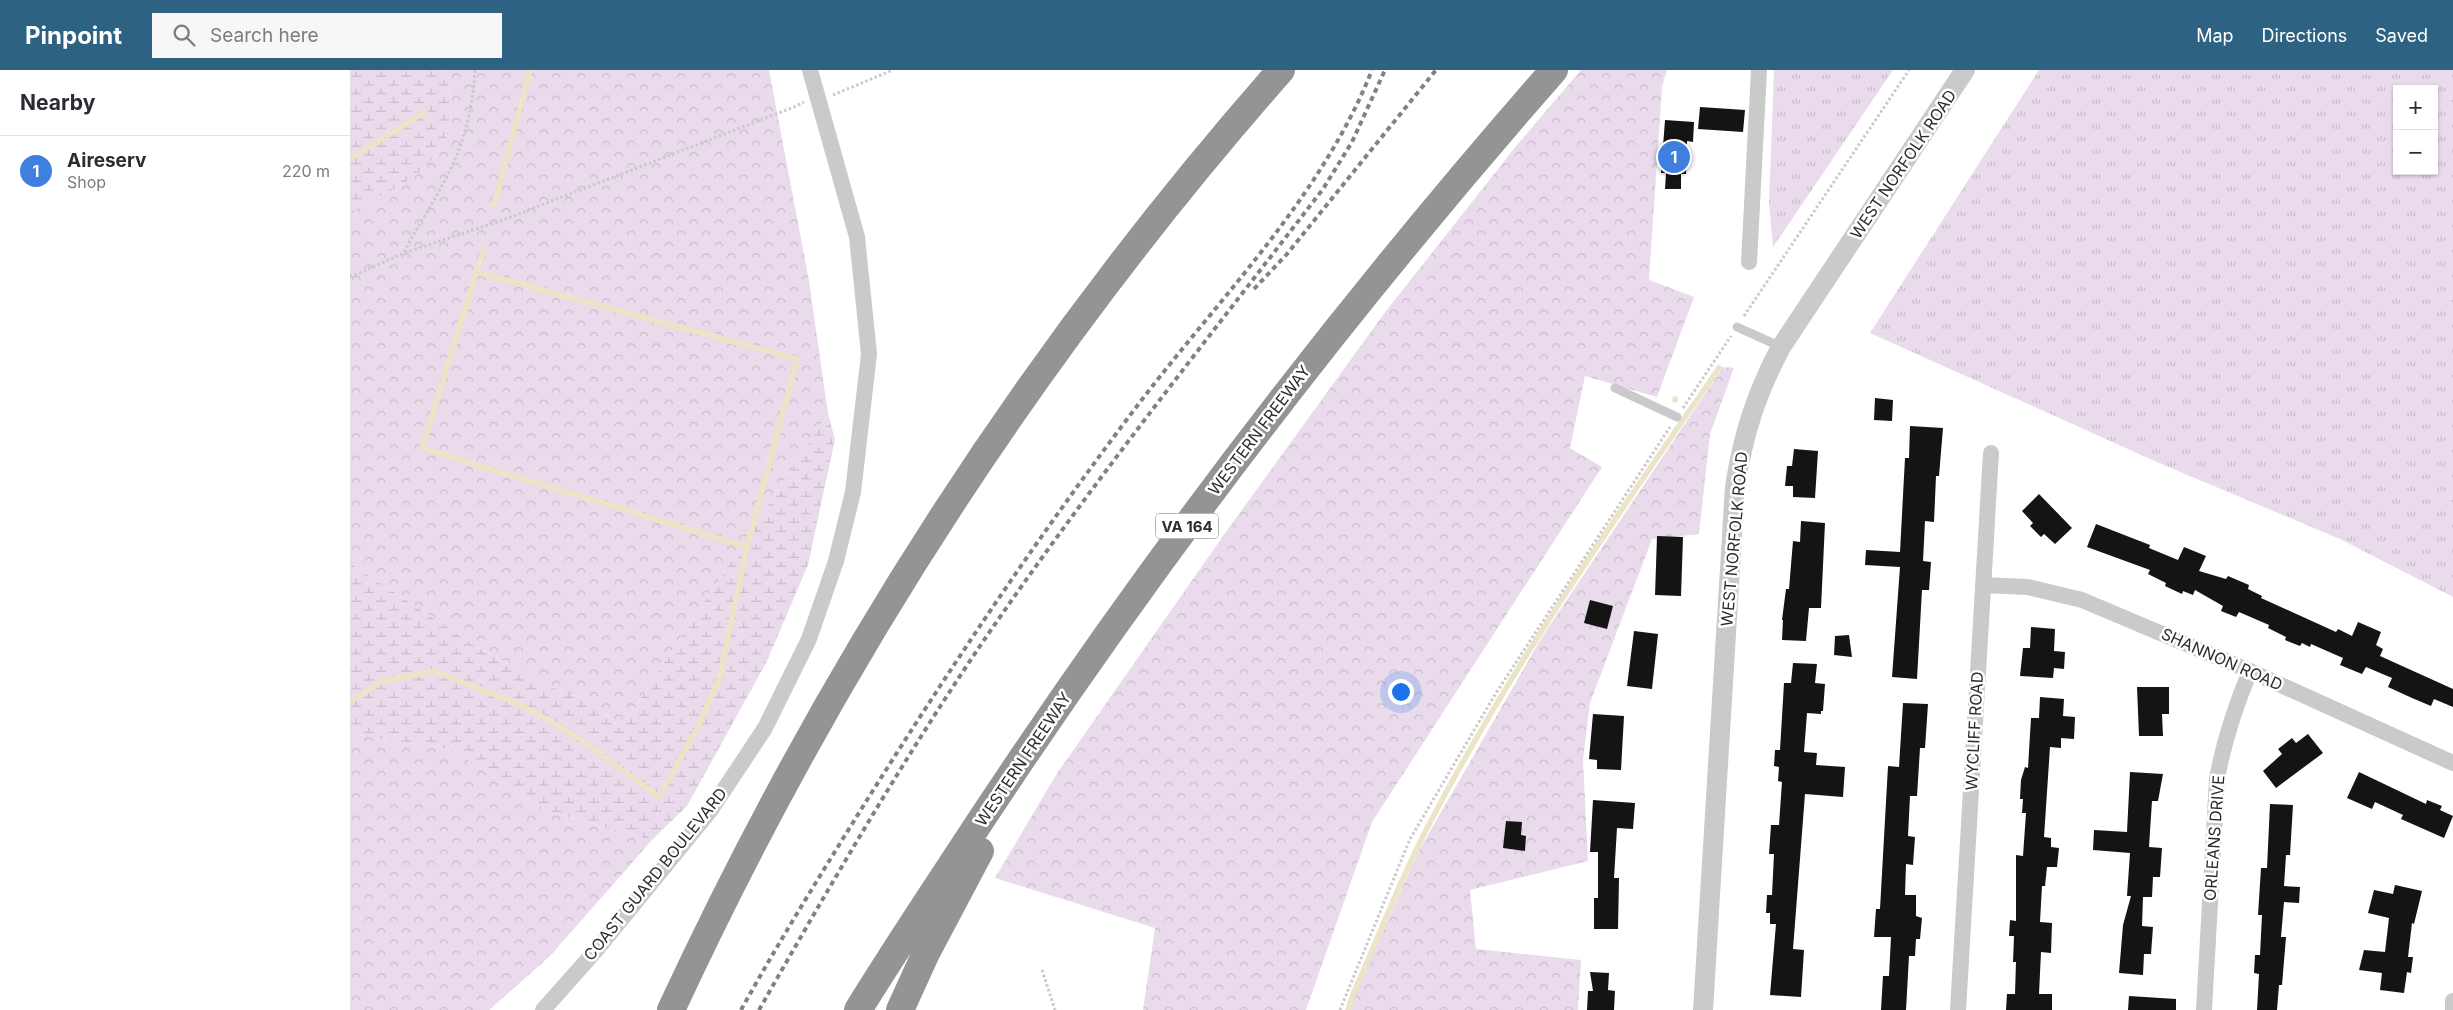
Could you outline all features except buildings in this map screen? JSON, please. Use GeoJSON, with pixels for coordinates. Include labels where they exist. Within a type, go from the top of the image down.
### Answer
{"type":"FeatureCollection","features":[{"type":"Feature","properties":{"kind":"highway"},"geometry":{"type":"LineString","coordinates":[[671,1010],[704,940],[802,752],[918,554],[1000,428],[1065,335],[1152,223],[1281,70]]}},
{"type":"Feature","properties":{"kind":"highway","name":"WESTERN FREEWAY"},"geometry":{"type":"LineString","coordinates":[[858,1010],[1028,749],[1139,590],[1274,409],[1374,283],[1554,70]]}},
{"type":"Feature","properties":{"kind":"highway"},"geometry":{"type":"LineString","coordinates":[[900,1010],[930,945],[1018,784],[1139,590]]}},
{"type":"Feature","properties":{"kind":"street","name":"COAST GUARD BOULEVARD"},"geometry":{"type":"LineString","coordinates":[[544,1010],[598,948],[710,811],[765,728],[809,639],[836,562],[853,492],[869,354],[857,238],[810,70]]}},
{"type":"Feature","properties":{"kind":"street"},"geometry":{"type":"LineString","coordinates":[[1749,262],[1759,70]]}},
{"type":"Feature","properties":{"kind":"street","name":"WEST NORFOLK ROAD"},"geometry":{"type":"LineString","coordinates":[[1703,1010],[1735,487],[1740,450],[1750,414],[1764,379],[1781,346],[1965,70]]}},
{"type":"Feature","properties":{"kind":"street","name":"WYCLIFF ROAD"},"geometry":{"type":"LineString","coordinates":[[1958,1010],[1991,453]]}},
{"type":"Feature","properties":{"kind":"street","name":"SHANNON ROAD"},"geometry":{"type":"LineString","coordinates":[[1982,585],[2028,588],[2059,593],[2082,600],[2250,671],[2453,763]]}},
{"type":"Feature","properties":{"kind":"street","name":"ORLEANS DRIVE"},"geometry":{"type":"LineString","coordinates":[[2204,1010],[2217,779],[2223,745],[2232,712],[2250,671]]}},
{"type":"Feature","properties":{"kind":"street"},"geometry":{"type":"LineString","coordinates":[[2453,1001],[2453,1010]]}},
{"type":"Feature","properties":{"kind":"lane"},"geometry":{"type":"LineString","coordinates":[[1737,327],[1781,346]]}},
{"type":"Feature","properties":{"kind":"lane"},"geometry":{"type":"LineString","coordinates":[[1615,388],[1677,417]]}},
{"type":"Feature","properties":{"kind":"path"},"geometry":{"type":"LineString","coordinates":[[404,253],[419,222],[446,179],[463,140],[474,95],[475,70]]}},
{"type":"Feature","properties":{"kind":"path"},"geometry":{"type":"LineString","coordinates":[[350,277],[404,253],[503,220],[613,179],[893,70]]}},
{"type":"Feature","properties":{"kind":"path"},"geometry":{"type":"LineString","coordinates":[[1340,1010],[1410,839],[1496,693],[1677,417],[1909,70]]}},
{"type":"Feature","properties":{"kind":"path"},"geometry":{"type":"LineString","coordinates":[[1042,970],[1055,1010]]}},
{"type":"Feature","properties":{"kind":"green space"},"geometry":{"type":"Polygon","coordinates":[[[350,70],[447,70],[451,100],[449,125],[442,145],[431,161],[416,175],[397,188],[350,212],[350,70]]]}},
{"type":"Feature","properties":{"kind":"green space"},"geometry":{"type":"Polygon","coordinates":[[[447,70],[769,70],[809,281],[828,414],[621,728],[587,700],[551,687],[482,650],[350,563],[350,212],[397,188],[416,175],[431,161],[442,145],[449,125],[451,100],[447,70]]]}},
{"type":"Feature","properties":{"kind":"green space"},"geometry":{"type":"Polygon","coordinates":[[[1581,70],[1667,70],[1662,87],[1649,280],[1694,297],[1657,397],[1585,376],[1570,448],[1602,467],[1372,822],[1306,1010],[1143,1010],[1155,928],[995,878],[1056,775],[1223,536],[1386,311],[1517,145],[1581,70]]]}},
{"type":"Feature","properties":{"kind":"green space"},"geometry":{"type":"Polygon","coordinates":[[[1774,70],[1893,70],[1773,247],[1769,203],[1774,70]]]}},
{"type":"Feature","properties":{"kind":"green space"},"geometry":{"type":"Polygon","coordinates":[[[2039,70],[2453,70],[2453,597],[2340,539],[2159,463],[1870,333],[2039,70]]]}},
{"type":"Feature","properties":{"kind":"green space"},"geometry":{"type":"Polygon","coordinates":[[[1723,367],[1734,368],[1710,434],[1699,534],[1652,539],[1590,703],[1583,760],[1588,861],[1470,890],[1476,949],[1581,960],[1578,1010],[1348,1010],[1418,852],[1542,637],[1723,367]]]}},
{"type":"Feature","properties":{"kind":"green space"},"geometry":{"type":"Polygon","coordinates":[[[828,414],[835,439],[808,565],[767,661],[687,806],[652,840],[550,812],[452,750],[358,735],[350,738],[350,563],[482,650],[551,687],[587,700],[621,728],[828,414]]]}},
{"type":"Feature","properties":{"kind":"green space"},"geometry":{"type":"Polygon","coordinates":[[[358,735],[452,750],[550,812],[652,840],[550,956],[489,1010],[350,1010],[350,738],[358,735]]]}},
{"type":"Feature","properties":{"kind":"waterway"},"geometry":{"type":"LineString","coordinates":[[494,205],[530,70]]}},
{"type":"Feature","properties":{"kind":"waterway"},"geometry":{"type":"LineString","coordinates":[[350,159],[425,112]]}},
{"type":"Feature","properties":{"kind":"waterway"},"geometry":{"type":"LineString","coordinates":[[350,702],[382,681],[434,671],[518,704],[549,720],[580,739],[659,797],[696,731],[719,680],[747,547],[422,448],[484,248]]}},
{"type":"Feature","properties":{"kind":"waterway"},"geometry":{"type":"LineString","coordinates":[[476,272],[797,359],[747,547]]}},
{"type":"Feature","properties":{"kind":"waterway"},"geometry":{"type":"LineString","coordinates":[[1348,1010],[1353,994],[1412,859],[1466,757],[1499,700],[1570,587],[1719,368]]}},
{"type":"Feature","properties":{"kind":"railway"},"geometry":{"type":"LineString","coordinates":[[741,1010],[835,852],[962,653],[1028,556],[1131,414],[1263,250],[1295,207],[1324,163],[1350,118],[1372,70]]}},
{"type":"Feature","properties":{"kind":"railway"},"geometry":{"type":"LineString","coordinates":[[759,1010],[866,826],[980,646],[1105,472],[1323,189],[1352,142],[1385,70]]}},
{"type":"Feature","properties":{"kind":"railway"},"geometry":{"type":"LineString","coordinates":[[1254,289],[1287,254],[1436,70]]}},
{"type":"Feature","properties":{"kind":"place","name":"Aireserv"},"geometry":{"type":"Point","coordinates":[1674,157]}}]}
